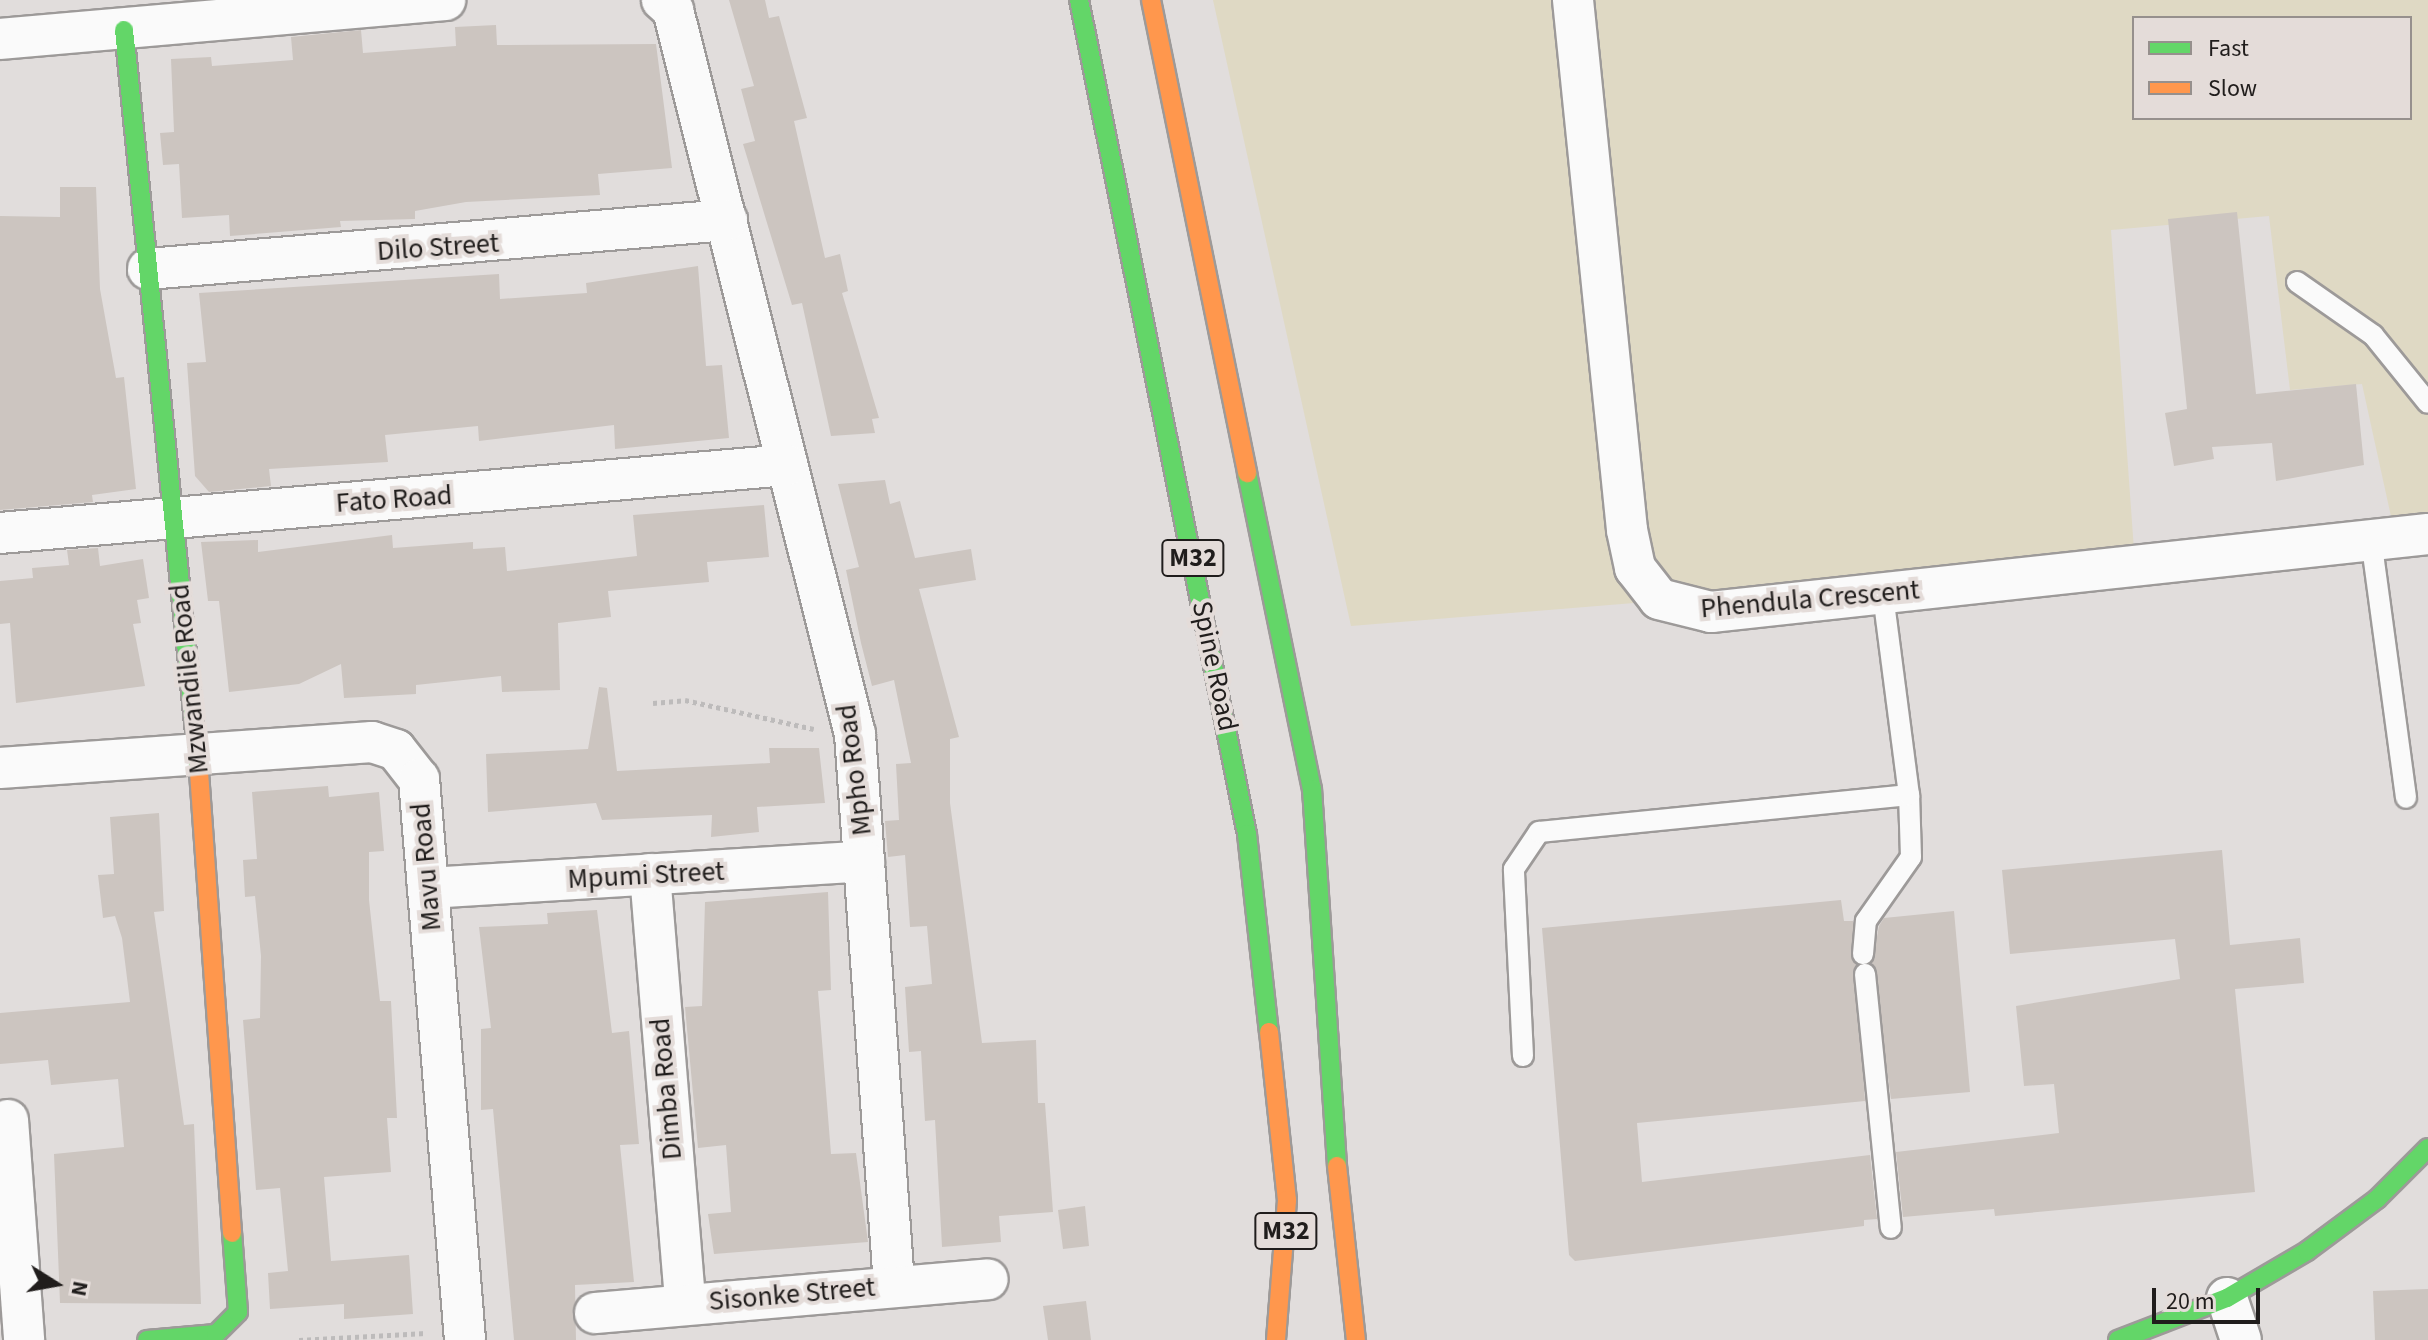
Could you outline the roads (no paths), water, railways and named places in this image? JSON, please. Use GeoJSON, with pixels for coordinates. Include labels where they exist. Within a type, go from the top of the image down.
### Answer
{"type":"FeatureCollection","features":[{"type":"Feature","properties":{"kind":"main road","name":"Spine Road"},"geometry":{"type":"LineString","coordinates":[[1079,0],[1247,834],[1286,1184],[1276,1340]]}},
{"type":"Feature","properties":{"kind":"main road","name":"M32"},"geometry":{"type":"LineString","coordinates":[[1151,0],[1312,789],[1344,1275],[1356,1340]]}},
{"type":"Feature","properties":{"kind":"main road","name":"Mzwandile Road"},"geometry":{"type":"LineString","coordinates":[[124,30],[198,754],[238,1312],[230,1328],[147,1340]]}},
{"type":"Feature","properties":{"kind":"main road"},"geometry":{"type":"LineString","coordinates":[[2118,1340],[2227,1298],[2377,1199],[2428,1148]]}},
{"type":"Feature","properties":{"kind":"street"},"geometry":{"type":"LineString","coordinates":[[0,39],[445,0]]}},
{"type":"Feature","properties":{"kind":"street","name":"Mpho Road"},"geometry":{"type":"LineString","coordinates":[[662,0],[673,10],[855,734],[894,1285]]}},
{"type":"Feature","properties":{"kind":"street","name":"Phendula Crescent"},"geometry":{"type":"LineString","coordinates":[[1573,0],[1627,530],[1644,586],[1659,599],[1711,612],[2372,546],[2428,534]]}},
{"type":"Feature","properties":{"kind":"street","name":"Dilo Street"},"geometry":{"type":"LineString","coordinates":[[148,269],[727,220]]}},
{"type":"Feature","properties":{"kind":"street","name":"Fato Road"},"geometry":{"type":"LineString","coordinates":[[0,533],[787,465]]}},
{"type":"Feature","properties":{"kind":"street","name":"Mavu Road"},"geometry":{"type":"LineString","coordinates":[[0,768],[372,742],[396,750],[419,779],[464,1335]]}},
{"type":"Feature","properties":{"kind":"street","name":"Mpumi Street"},"geometry":{"type":"LineString","coordinates":[[428,888],[864,861]]}},
{"type":"Feature","properties":{"kind":"street","name":"Dimba Road"},"geometry":{"type":"LineString","coordinates":[[650,874],[685,1304]]}},
{"type":"Feature","properties":{"kind":"street"},"geometry":{"type":"LineString","coordinates":[[8,1120],[24,1340]]}},
{"type":"Feature","properties":{"kind":"street","name":"Sisonke Street"},"geometry":{"type":"LineString","coordinates":[[595,1313],[988,1279]]}},
{"type":"Feature","properties":{"kind":"street"},"geometry":{"type":"LineString","coordinates":[[2227,1298],[2241,1340]]}},
{"type":"Feature","properties":{"kind":"lane"},"geometry":{"type":"LineString","coordinates":[[2297,282],[2373,335],[2428,403]]}},
{"type":"Feature","properties":{"kind":"lane"},"geometry":{"type":"LineString","coordinates":[[2372,546],[2406,798]]}},
{"type":"Feature","properties":{"kind":"lane"},"geometry":{"type":"LineString","coordinates":[[1883,594],[1909,795],[1911,857],[1866,921],[1864,964],[1891,1228]]}},
{"type":"Feature","properties":{"kind":"lane"},"geometry":{"type":"LineString","coordinates":[[1523,1056],[1514,869],[1539,832],[1909,795]]}}]}
